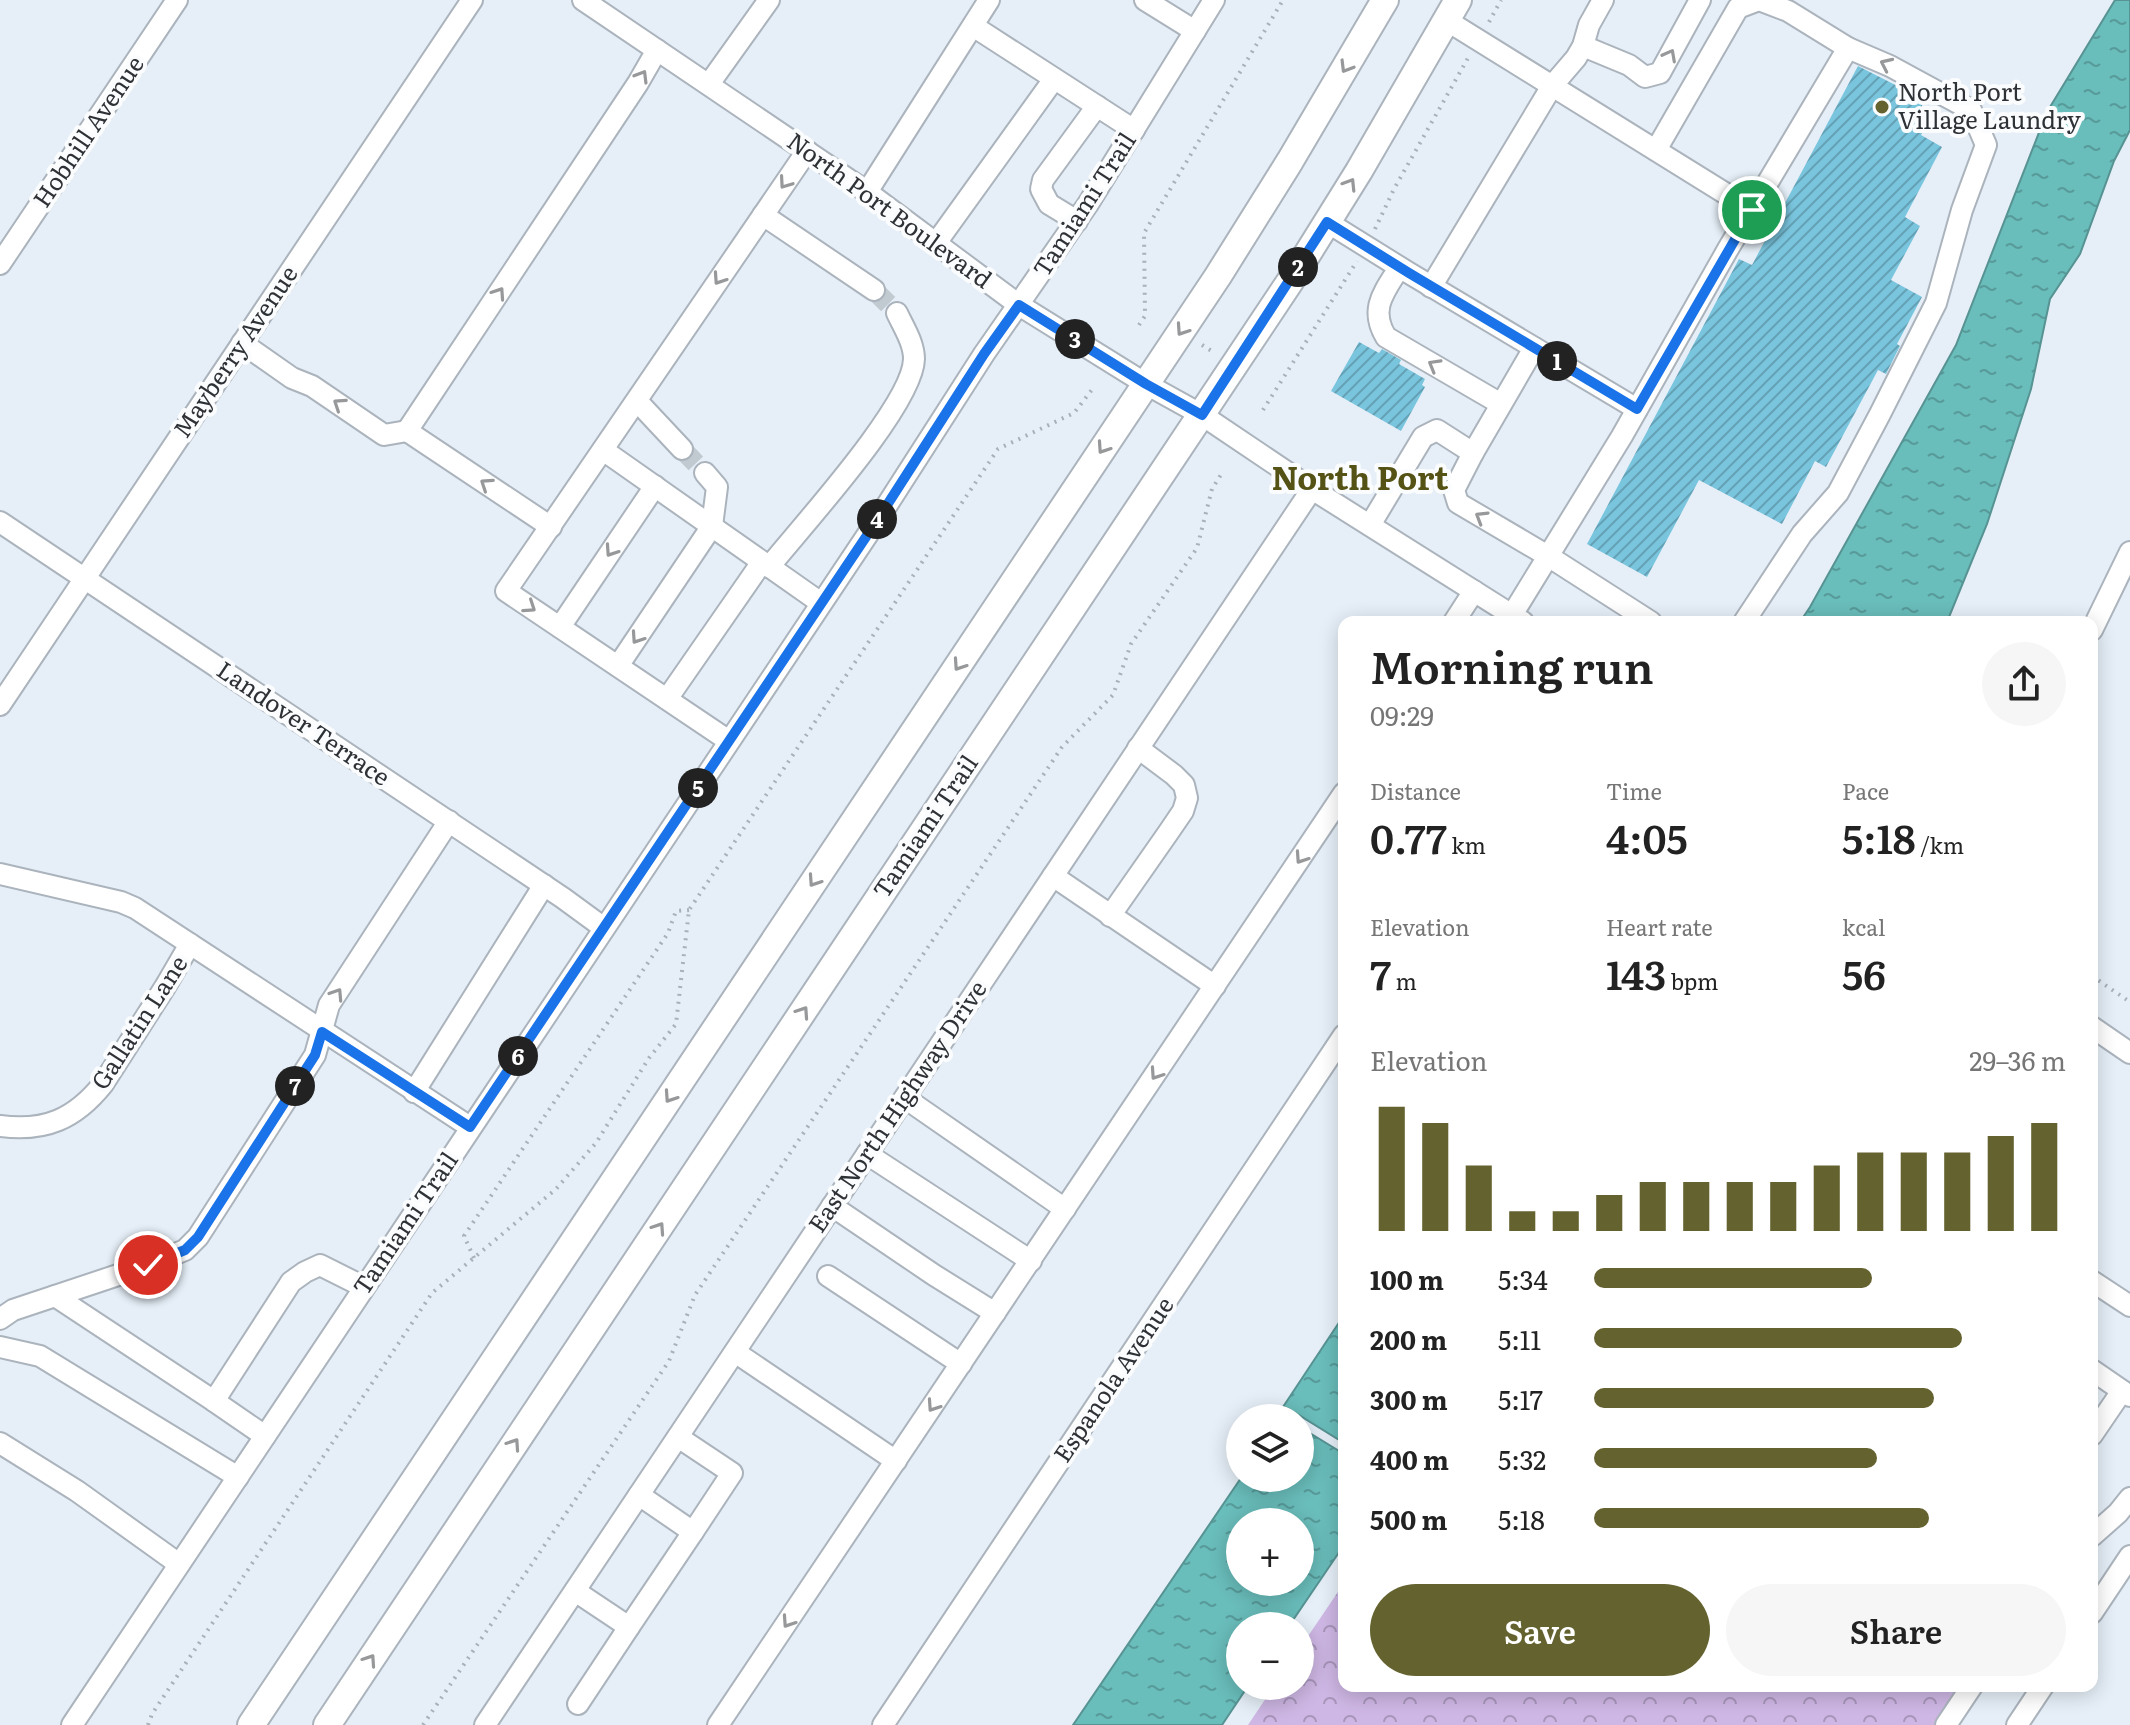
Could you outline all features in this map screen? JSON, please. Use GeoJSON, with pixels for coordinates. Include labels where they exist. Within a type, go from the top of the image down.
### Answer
{"type":"FeatureCollection","features":[{"type":"Feature","properties":{"kind":"main road"},"geometry":{"type":"LineString","coordinates":[[251,1725],[1218,276],[1385,0]]}},
{"type":"Feature","properties":{"kind":"main road","name":"Tamiami Trail"},"geometry":{"type":"LineString","coordinates":[[327,1725],[1202,415],[1366,159],[1452,10]]}},
{"type":"Feature","properties":{"kind":"street","name":"Hobhill Avenue"},"geometry":{"type":"LineString","coordinates":[[0,264],[177,0]]}},
{"type":"Feature","properties":{"kind":"street","name":"Mayberry Avenue"},"geometry":{"type":"LineString","coordinates":[[0,705],[472,0]]}},
{"type":"Feature","properties":{"kind":"street","name":"North Port Boulevard"},"geometry":{"type":"LineString","coordinates":[[583,0],[867,192],[1019,305],[1202,415],[1312,489],[1514,616]]}},
{"type":"Feature","properties":{"kind":"street"},"geometry":{"type":"LineString","coordinates":[[709,84],[769,0]]}},
{"type":"Feature","properties":{"kind":"street"},"geometry":{"type":"LineString","coordinates":[[867,192],[989,0]]}},
{"type":"Feature","properties":{"kind":"street","name":"Tamiami Trail"},"geometry":{"type":"LineString","coordinates":[[72,1725],[984,354],[1077,221],[1214,0]]}},
{"type":"Feature","properties":{"kind":"street"},"geometry":{"type":"LineString","coordinates":[[1431,287],[1552,86],[1576,58],[1603,0]]}},
{"type":"Feature","properties":{"kind":"street"},"geometry":{"type":"LineString","coordinates":[[1583,46],[1629,65],[1645,77],[1660,73],[1700,0]]}},
{"type":"Feature","properties":{"kind":"street"},"geometry":{"type":"LineString","coordinates":[[1656,150],[1738,8],[1759,0],[1788,11],[1848,48],[1890,66],[1971,110],[1986,145],[1962,210],[1936,303],[1838,493],[1802,534],[1748,616]]}},
{"type":"Feature","properties":{"kind":"street"},"geometry":{"type":"LineString","coordinates":[[1155,3],[1195,31]]}},
{"type":"Feature","properties":{"kind":"street"},"geometry":{"type":"LineString","coordinates":[[1452,10],[1479,40],[1752,210]]}},
{"type":"Feature","properties":{"kind":"street"},"geometry":{"type":"LineString","coordinates":[[973,26],[1134,130]]}},
{"type":"Feature","properties":{"kind":"street"},"geometry":{"type":"LineString","coordinates":[[1518,616],[1548,556],[1848,48]]}},
{"type":"Feature","properties":{"kind":"street"},"geometry":{"type":"LineString","coordinates":[[407,431],[657,50]]}},
{"type":"Feature","properties":{"kind":"street"},"geometry":{"type":"LineString","coordinates":[[936,243],[1054,79]]}},
{"type":"Feature","properties":{"kind":"street"},"geometry":{"type":"LineString","coordinates":[[1077,221],[1049,204],[1041,189],[1043,180],[1097,106]]}},
{"type":"Feature","properties":{"kind":"street"},"geometry":{"type":"LineString","coordinates":[[729,741],[506,591],[807,151]]}},
{"type":"Feature","properties":{"kind":"street"},"geometry":{"type":"LineString","coordinates":[[763,215],[874,290]]}},
{"type":"Feature","properties":{"kind":"street"},"geometry":{"type":"LineString","coordinates":[[1327,222],[1637,409]]}},
{"type":"Feature","properties":{"kind":"street"},"geometry":{"type":"LineString","coordinates":[[1399,268],[1379,303],[1379,322],[1386,337],[1501,404]]}},
{"type":"Feature","properties":{"kind":"street"},"geometry":{"type":"LineString","coordinates":[[667,699],[766,564],[869,444],[907,386],[914,363],[913,348],[897,313]]}},
{"type":"Feature","properties":{"kind":"street"},"geometry":{"type":"LineString","coordinates":[[242,343],[384,435],[407,431],[551,527]]}},
{"type":"Feature","properties":{"kind":"street"},"geometry":{"type":"LineString","coordinates":[[1534,348],[1454,490],[1458,503],[1642,616]]}},
{"type":"Feature","properties":{"kind":"street"},"geometry":{"type":"LineString","coordinates":[[637,401],[682,449]]}},
{"type":"Feature","properties":{"kind":"street"},"geometry":{"type":"LineString","coordinates":[[1370,525],[1423,437],[1437,430],[1473,453]]}},
{"type":"Feature","properties":{"kind":"street"},"geometry":{"type":"LineString","coordinates":[[603,450],[821,603]]}},
{"type":"Feature","properties":{"kind":"street"},"geometry":{"type":"LineString","coordinates":[[618,666],[712,526],[717,487],[705,473]]}},
{"type":"Feature","properties":{"kind":"street"},"geometry":{"type":"LineString","coordinates":[[560,627],[655,486]]}},
{"type":"Feature","properties":{"kind":"street","name":"East North Highway Drive"},"geometry":{"type":"LineString","coordinates":[[485,1725],[1312,489]]}},
{"type":"Feature","properties":{"kind":"street","name":"Landover Terrace"},"geometry":{"type":"LineString","coordinates":[[0,522],[604,928]]}},
{"type":"Feature","properties":{"kind":"street"},"geometry":{"type":"LineString","coordinates":[[2098,618],[2130,552]]}},
{"type":"Feature","properties":{"kind":"street"},"geometry":{"type":"LineString","coordinates":[[1458,616],[1474,591]]}},
{"type":"Feature","properties":{"kind":"street"},"geometry":{"type":"LineString","coordinates":[[1110,916],[1183,811],[1187,798],[1184,785],[1138,748]]}},
{"type":"Feature","properties":{"kind":"street"},"geometry":{"type":"LineString","coordinates":[[718,1725],[1338,802]]}},
{"type":"Feature","properties":{"kind":"street"},"geometry":{"type":"LineString","coordinates":[[0,1319],[13,1310],[185,1250],[198,1237],[315,1055],[329,1005],[449,821]]}},
{"type":"Feature","properties":{"kind":"street"},"geometry":{"type":"LineString","coordinates":[[0,874],[135,908],[470,1127]]}},
{"type":"Feature","properties":{"kind":"street"},"geometry":{"type":"LineString","coordinates":[[1053,876],[1215,986]]}},
{"type":"Feature","properties":{"kind":"street"},"geometry":{"type":"LineString","coordinates":[[414,1092],[544,885]]}},
{"type":"Feature","properties":{"kind":"street","name":"Gallatin Lane"},"geometry":{"type":"LineString","coordinates":[[0,1126],[20,1128],[53,1123],[77,1111],[92,1098],[190,944]]}},
{"type":"Feature","properties":{"kind":"street"},"geometry":{"type":"LineString","coordinates":[[2098,1031],[2130,1053]]}},
{"type":"Feature","properties":{"kind":"street","name":"Espanola Avenue"},"geometry":{"type":"LineString","coordinates":[[883,1725],[1338,1044]]}},
{"type":"Feature","properties":{"kind":"street"},"geometry":{"type":"LineString","coordinates":[[905,1098],[1065,1209]]}},
{"type":"Feature","properties":{"kind":"street"},"geometry":{"type":"LineString","coordinates":[[867,1154],[1031,1261]]}},
{"type":"Feature","properties":{"kind":"street"},"geometry":{"type":"LineString","coordinates":[[832,1206],[995,1313]]}},
{"type":"Feature","properties":{"kind":"street"},"geometry":{"type":"LineString","coordinates":[[214,1401],[291,1282],[320,1265],[364,1287]]}},
{"type":"Feature","properties":{"kind":"street"},"geometry":{"type":"LineString","coordinates":[[828,1276],[961,1364]]}},
{"type":"Feature","properties":{"kind":"street"},"geometry":{"type":"LineString","coordinates":[[2098,1285],[2130,1306]]}},
{"type":"Feature","properties":{"kind":"street"},"geometry":{"type":"LineString","coordinates":[[55,1296],[265,1436]]}},
{"type":"Feature","properties":{"kind":"street"},"geometry":{"type":"LineString","coordinates":[[0,1347],[40,1356],[238,1477]]}},
{"type":"Feature","properties":{"kind":"street"},"geometry":{"type":"LineString","coordinates":[[735,1352],[896,1461]]}},
{"type":"Feature","properties":{"kind":"street"},"geometry":{"type":"LineString","coordinates":[[2098,1374],[2126,1394],[2098,1428]]}},
{"type":"Feature","properties":{"kind":"street"},"geometry":{"type":"LineString","coordinates":[[578,1704],[732,1473],[678,1437]]}},
{"type":"Feature","properties":{"kind":"street"},"geometry":{"type":"LineString","coordinates":[[0,1443],[77,1491],[179,1564]]}},
{"type":"Feature","properties":{"kind":"street"},"geometry":{"type":"LineString","coordinates":[[639,1495],[693,1532]]}},
{"type":"Feature","properties":{"kind":"street"},"geometry":{"type":"LineString","coordinates":[[2098,1531],[2130,1498]]}},
{"type":"Feature","properties":{"kind":"street"},"geometry":{"type":"LineString","coordinates":[[2098,1604],[2130,1556]]}},
{"type":"Feature","properties":{"kind":"street"},"geometry":{"type":"LineString","coordinates":[[575,1591],[629,1627]]}},
{"type":"Feature","properties":{"kind":"street"},"geometry":{"type":"LineString","coordinates":[[1946,1725],[1968,1692]]}},
{"type":"Feature","properties":{"kind":"street"},"geometry":{"type":"LineString","coordinates":[[2017,1725],[2039,1692]]}},
{"type":"Feature","properties":{"kind":"path"},"geometry":{"type":"LineString","coordinates":[[1139,325],[1145,316],[1144,233],[1283,0]]}},
{"type":"Feature","properties":{"kind":"path"},"geometry":{"type":"LineString","coordinates":[[1263,410],[1366,246],[1394,189],[1501,0]]}},
{"type":"Feature","properties":{"kind":"path"},"geometry":{"type":"LineString","coordinates":[[1202,345],[1215,353]]}},
{"type":"Feature","properties":{"kind":"path"},"geometry":{"type":"LineString","coordinates":[[148,1725],[152,1714],[432,1293],[556,1189],[596,1143],[649,1058],[676,1024],[689,910],[998,449],[1074,413],[1094,387]]}},
{"type":"Feature","properties":{"kind":"path"},"geometry":{"type":"LineString","coordinates":[[423,1725],[669,1361],[695,1295],[721,1255],[1062,747],[1113,695],[1131,644],[1197,548],[1212,489],[1222,473]]}},
{"type":"Feature","properties":{"kind":"path"},"geometry":{"type":"LineString","coordinates":[[474,1258],[464,1236],[668,933],[676,911],[689,910]]}},
{"type":"Feature","properties":{"kind":"path"},"geometry":{"type":"LineString","coordinates":[[2098,980],[2130,1002]]}},
{"type":"Feature","properties":{"kind":"green space"},"geometry":{"type":"Polygon","coordinates":[[[1338,1592],[1338,1692],[1977,1692],[1955,1725],[1248,1725],[1265,1700],[1314,1700],[1314,1627],[1338,1592]]]}},
{"type":"Feature","properties":{"kind":"water"},"geometry":{"type":"Polygon","coordinates":[[[2115,0],[2130,0],[2130,130],[2114,161],[2080,254],[2050,299],[2031,389],[1987,524],[1949,616],[1804,616],[1956,345],[2047,112],[2115,0]]]}},
{"type":"Feature","properties":{"kind":"water"},"geometry":{"type":"Polygon","coordinates":[[[1338,1324],[1338,1439],[1314,1424],[1314,1404],[1285,1404],[1338,1324]]]}},
{"type":"Feature","properties":{"kind":"water"},"geometry":{"type":"Polygon","coordinates":[[[1314,1436],[1338,1450],[1338,1554],[1314,1589],[1314,1508],[1226,1508],[1226,1596],[1309,1596],[1299,1612],[1226,1612],[1226,1700],[1239,1700],[1222,1725],[1073,1725],[1231,1492],[1314,1492],[1314,1436]]]}},
{"type":"Feature","properties":{"kind":"building"},"geometry":{"type":"Polygon","coordinates":[[[1858,66],[1925,100],[1915,119],[1926,125],[1921,135],[1942,147],[1905,217],[1920,226],[1891,280],[1922,297],[1897,344],[1900,346],[1886,374],[1878,370],[1826,467],[1815,461],[1782,524],[1699,480],[1647,577],[1587,544],[1739,259],[1752,265],[1858,66]]]}},
{"type":"Feature","properties":{"kind":"building"},"geometry":{"type":"Polygon","coordinates":[[[1359,342],[1379,353],[1382,349],[1401,360],[1399,364],[1425,379],[1422,385],[1425,387],[1401,431],[1331,391],[1359,342]]]}},
{"type":"Feature","properties":{"kind":"tunnel"},"geometry":{"type":"LineString","coordinates":[[874,290],[897,313]]}},
{"type":"Feature","properties":{"kind":"tunnel"},"geometry":{"type":"LineString","coordinates":[[682,449],[705,473]]}},
{"type":"Feature","properties":{"kind":"place","name":"North Port Village Laundry"},"geometry":{"type":"Point","coordinates":[1882,107]}},
{"type":"Feature","properties":{"kind":"district","name":"North Port"},"geometry":{"type":"Point","coordinates":[1360,479]}},
{"type":"Feature","properties":{"kind":"route"},"geometry":{"type":"LineString","coordinates":[[148,1265],[185,1250],[198,1237],[315,1055],[322,1032],[470,1127],[1019,305],[1202,415],[1327,222],[1637,409],[1752,210]]}}]}
